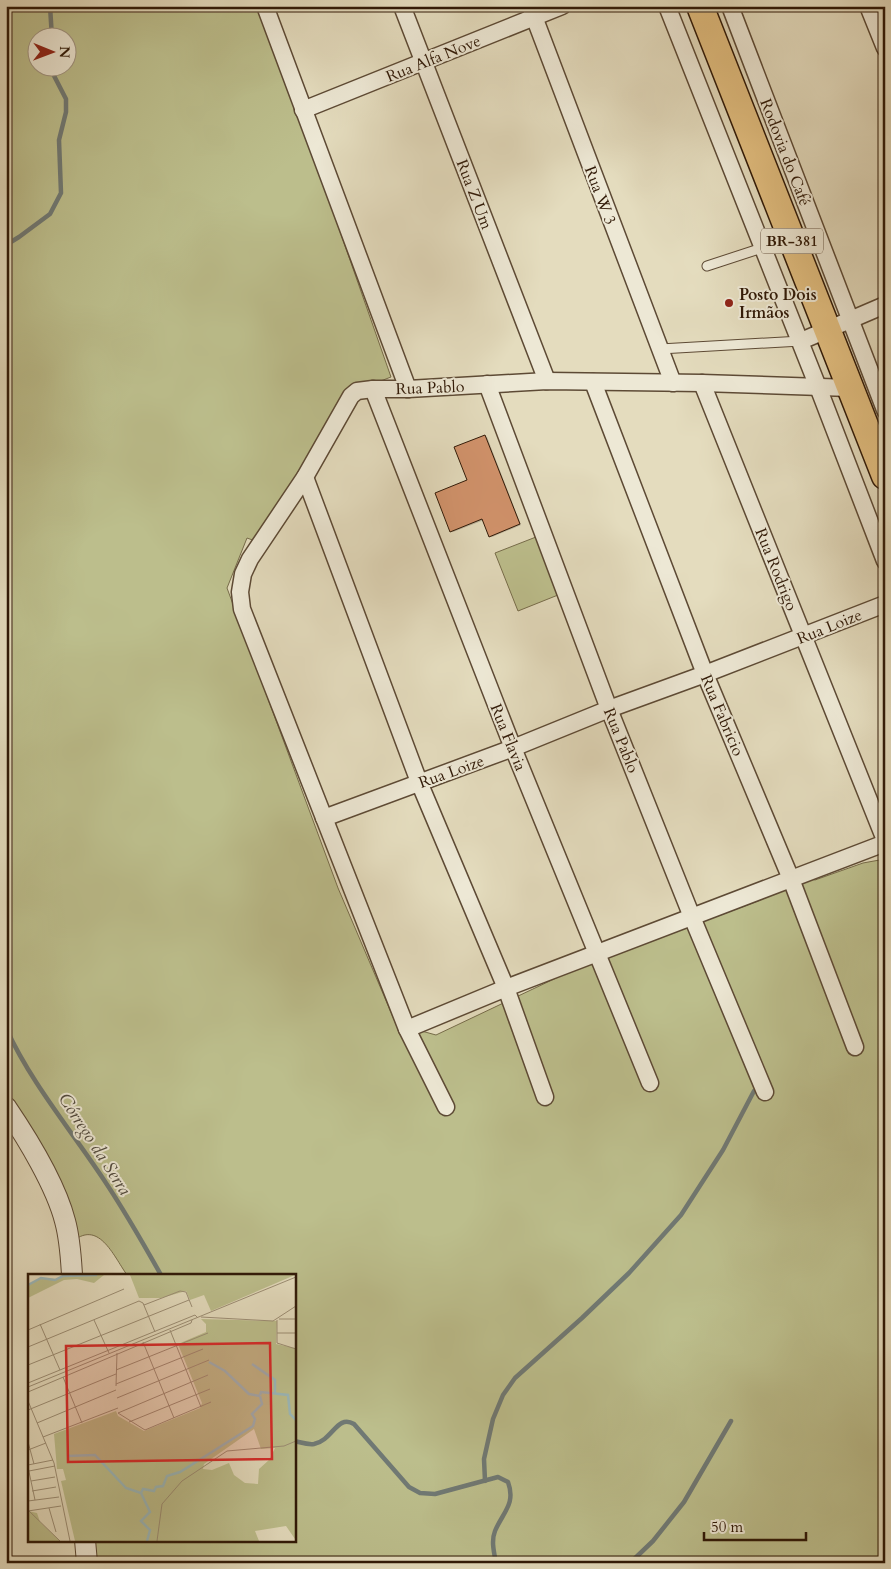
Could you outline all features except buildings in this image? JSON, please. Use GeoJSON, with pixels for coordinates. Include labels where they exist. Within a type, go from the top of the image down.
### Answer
{"type":"FeatureCollection","features":[{"type":"Feature","properties":{"kind":"main road","name":"BR-381"},"geometry":{"type":"LineString","coordinates":[[700,6],[791,236],[838,325],[850,388],[885,476]]}},
{"type":"Feature","properties":{"kind":"street"},"geometry":{"type":"LineString","coordinates":[[265,6],[408,389]]}},
{"type":"Feature","properties":{"kind":"street","name":"Rua Z Um"},"geometry":{"type":"LineString","coordinates":[[402,6],[547,381]]}},
{"type":"Feature","properties":{"kind":"street","name":"Rua Alfa Nove"},"geometry":{"type":"LineString","coordinates":[[303,110],[424,62],[532,11],[562,6]]}},
{"type":"Feature","properties":{"kind":"street"},"geometry":{"type":"LineString","coordinates":[[667,6],[818,386],[885,561]]}},
{"type":"Feature","properties":{"kind":"street","name":"Rodovia do Café"},"geometry":{"type":"LineString","coordinates":[[730,6],[838,325],[885,410]]}},
{"type":"Feature","properties":{"kind":"street"},"geometry":{"type":"LineString","coordinates":[[868,6],[885,48]]}},
{"type":"Feature","properties":{"kind":"street","name":"Rua W 3"},"geometry":{"type":"LineString","coordinates":[[532,11],[672,383]]}},
{"type":"Feature","properties":{"kind":"street"},"geometry":{"type":"LineString","coordinates":[[750,217],[779,206]]}},
{"type":"Feature","properties":{"kind":"street"},"geometry":{"type":"LineString","coordinates":[[762,248],[791,236]]}},
{"type":"Feature","properties":{"kind":"street"},"geometry":{"type":"LineString","coordinates":[[800,341],[885,305]]}},
{"type":"Feature","properties":{"kind":"street","name":"Rua Pablo"},"geometry":{"type":"LineString","coordinates":[[446,1107],[407,1029],[242,609],[240,592],[243,574],[250,559],[305,477],[351,396],[357,391],[547,381],[702,383],[850,388]]}},
{"type":"Feature","properties":{"kind":"street","name":"Rua Fabricio"},"geometry":{"type":"LineString","coordinates":[[594,382],[705,674],[791,879],[856,1047]]}},
{"type":"Feature","properties":{"kind":"street","name":"Rua Rodrigo"},"geometry":{"type":"LineString","coordinates":[[702,383],[885,841]]}},
{"type":"Feature","properties":{"kind":"street","name":"Rua Pablo"},"geometry":{"type":"LineString","coordinates":[[487,384],[609,709],[692,917],[765,1092]]}},
{"type":"Feature","properties":{"kind":"street","name":"Rua Flavia"},"geometry":{"type":"LineString","coordinates":[[373,389],[513,748],[650,1083]]}},
{"type":"Feature","properties":{"kind":"street"},"geometry":{"type":"LineString","coordinates":[[305,477],[419,782],[506,988],[545,1098]]}},
{"type":"Feature","properties":{"kind":"street","name":"Rua Loize"},"geometry":{"type":"LineString","coordinates":[[324,818],[513,748],[609,709],[885,604]]}},
{"type":"Feature","properties":{"kind":"street"},"geometry":{"type":"LineString","coordinates":[[407,1029],[506,988],[885,841]]}},
{"type":"Feature","properties":{"kind":"street"},"geometry":{"type":"LineString","coordinates":[[6,1107],[52,1185],[65,1220],[70,1245],[72,1274]]}},
{"type":"Feature","properties":{"kind":"street"},"geometry":{"type":"LineString","coordinates":[[85,1542],[87,1563]]}},
{"type":"Feature","properties":{"kind":"lane"},"geometry":{"type":"LineString","coordinates":[[707,266],[762,248]]}},
{"type":"Feature","properties":{"kind":"lane"},"geometry":{"type":"LineString","coordinates":[[660,349],[800,341]]}},
{"type":"Feature","properties":{"kind":"green space"},"geometry":{"type":"Polygon","coordinates":[[[6,6],[261,6],[391,377],[360,389],[347,389],[337,430],[258,542],[247,538],[227,588],[338,888],[396,1024],[436,1035],[573,970],[758,901],[810,878],[815,880],[863,863],[885,859],[885,1563],[89,1563],[87,1542],[295,1542],[295,1274],[126,1274],[104,1242],[97,1237],[81,1236],[71,1243],[6,1101],[6,6]]]}},
{"type":"Feature","properties":{"kind":"green space"},"geometry":{"type":"Polygon","coordinates":[[[536,537],[558,595],[518,611],[495,553],[536,537]]]}},
{"type":"Feature","properties":{"kind":"waterway"},"geometry":{"type":"LineString","coordinates":[[50,6],[51,28]]}},
{"type":"Feature","properties":{"kind":"waterway"},"geometry":{"type":"LineString","coordinates":[[6,245],[50,214],[61,193],[59,140],[66,112],[66,99],[55,78]]}},
{"type":"Feature","properties":{"kind":"waterway","name":"Córrego da Serra"},"geometry":{"type":"LineString","coordinates":[[6,1028],[27,1068],[111,1191],[160,1274]]}},
{"type":"Feature","properties":{"kind":"waterway"},"geometry":{"type":"LineString","coordinates":[[485,1481],[484,1459],[493,1419],[503,1395],[515,1378],[629,1273],[681,1215],[723,1150],[754,1091]]}},
{"type":"Feature","properties":{"kind":"waterway"},"geometry":{"type":"LineString","coordinates":[[630,1563],[653,1541],[684,1502],[731,1421]]}},
{"type":"Feature","properties":{"kind":"waterway","name":"Córrego da Serra"},"geometry":{"type":"LineString","coordinates":[[295,1441],[306,1444],[320,1442],[343,1422],[348,1422],[354,1424],[409,1487],[420,1493],[435,1494],[498,1477],[508,1482],[510,1502],[495,1531],[493,1539],[496,1563]]}},
{"type":"Feature","properties":{"kind":"place","name":"Posto Dois Irmãos"},"geometry":{"type":"Point","coordinates":[729,303]}}]}
